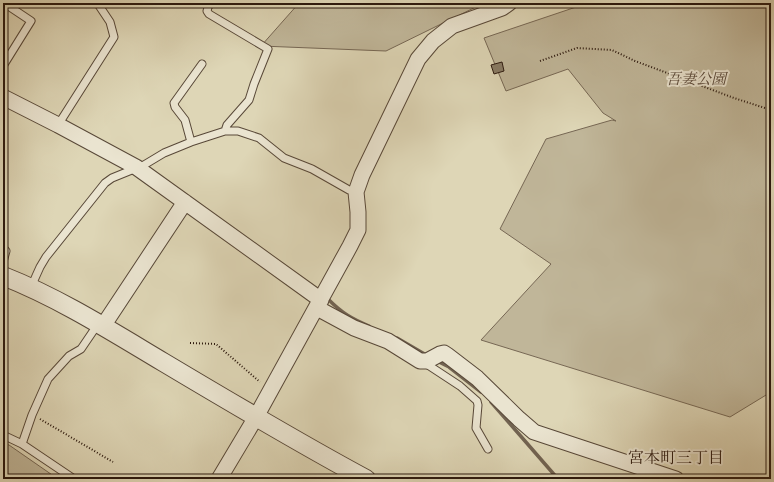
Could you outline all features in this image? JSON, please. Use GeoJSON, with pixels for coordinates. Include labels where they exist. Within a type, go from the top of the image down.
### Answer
{"type":"FeatureCollection","features":[{"type":"Feature","properties":{"kind":"street"},"geometry":{"type":"LineString","coordinates":[[219,479],[256,417],[358,230],[356,192],[362,175],[418,58],[433,40],[452,26],[502,8],[509,3]]}},
{"type":"Feature","properties":{"kind":"street"},"geometry":{"type":"LineString","coordinates":[[3,97],[136,167],[185,202],[319,304],[354,328],[388,341],[429,360],[444,353],[477,378],[534,432],[676,479]]}},
{"type":"Feature","properties":{"kind":"street"},"geometry":{"type":"LineString","coordinates":[[101,325],[185,202]]}},
{"type":"Feature","properties":{"kind":"street"},"geometry":{"type":"LineString","coordinates":[[3,276],[31,288],[101,325],[256,417],[366,479]]}},
{"type":"Feature","properties":{"kind":"lane"},"geometry":{"type":"LineString","coordinates":[[3,66],[31,21],[4,3]]}},
{"type":"Feature","properties":{"kind":"lane"},"geometry":{"type":"LineString","coordinates":[[211,3],[207,11],[209,14],[268,49],[249,100],[227,125],[225,131]]}},
{"type":"Feature","properties":{"kind":"lane"},"geometry":{"type":"LineString","coordinates":[[58,125],[114,37],[110,22],[98,4]]}},
{"type":"Feature","properties":{"kind":"lane"},"geometry":{"type":"LineString","coordinates":[[190,142],[185,120],[174,104],[202,64]]}},
{"type":"Feature","properties":{"kind":"lane"},"geometry":{"type":"LineString","coordinates":[[31,288],[46,257],[105,183],[112,178],[144,164],[164,153],[190,142],[225,131],[238,131],[259,138],[284,158],[312,169],[349,190],[356,192]]}},
{"type":"Feature","properties":{"kind":"lane"},"geometry":{"type":"LineString","coordinates":[[3,248],[6,251],[3,262]]}},
{"type":"Feature","properties":{"kind":"lane"},"geometry":{"type":"LineString","coordinates":[[22,444],[48,379],[69,356],[81,349],[101,325]]}},
{"type":"Feature","properties":{"kind":"lane"},"geometry":{"type":"LineString","coordinates":[[429,360],[477,401],[476,428],[488,449]]}},
{"type":"Feature","properties":{"kind":"lane"},"geometry":{"type":"LineString","coordinates":[[3,435],[22,444],[74,479]]}},
{"type":"Feature","properties":{"kind":"path"},"geometry":{"type":"LineString","coordinates":[[540,61],[577,48],[612,50],[635,61],[685,80],[771,110]]}},
{"type":"Feature","properties":{"kind":"path"},"geometry":{"type":"LineString","coordinates":[[190,343],[216,344],[271,390]]}},
{"type":"Feature","properties":{"kind":"path"},"geometry":{"type":"LineString","coordinates":[[32,416],[53,426],[67,436],[113,462]]}},
{"type":"Feature","properties":{"kind":"green space"},"geometry":{"type":"Polygon","coordinates":[[[299,3],[484,3],[386,51],[261,46],[299,3]]]}},
{"type":"Feature","properties":{"kind":"green space","name":"吾妻公園"},"geometry":{"type":"Polygon","coordinates":[[[588,3],[771,3],[771,392],[730,417],[481,340],[551,264],[500,229],[546,139],[612,120],[616,121],[603,113],[568,69],[506,91],[484,38],[588,3]]]}},
{"type":"Feature","properties":{"kind":"green space"},"geometry":{"type":"Polygon","coordinates":[[[3,443],[9,445],[58,479],[3,479],[3,443]]]}},
{"type":"Feature","properties":{"kind":"building"},"geometry":{"type":"Polygon","coordinates":[[[502,62],[504,71],[494,74],[491,65],[502,62]]]}},
{"type":"Feature","properties":{"kind":"waterway"},"geometry":{"type":"LineString","coordinates":[[329,300],[338,309],[357,321],[369,326]]}},
{"type":"Feature","properties":{"kind":"waterway"},"geometry":{"type":"LineString","coordinates":[[397,338],[428,356]]}},
{"type":"Feature","properties":{"kind":"waterway"},"geometry":{"type":"LineString","coordinates":[[437,361],[449,367],[481,392]]}},
{"type":"Feature","properties":{"kind":"waterway"},"geometry":{"type":"LineString","coordinates":[[491,402],[558,479]]}},
{"type":"Feature","properties":{"kind":"district","name":"宮本町三丁目"},"geometry":{"type":"Point","coordinates":[676,457]}}]}
